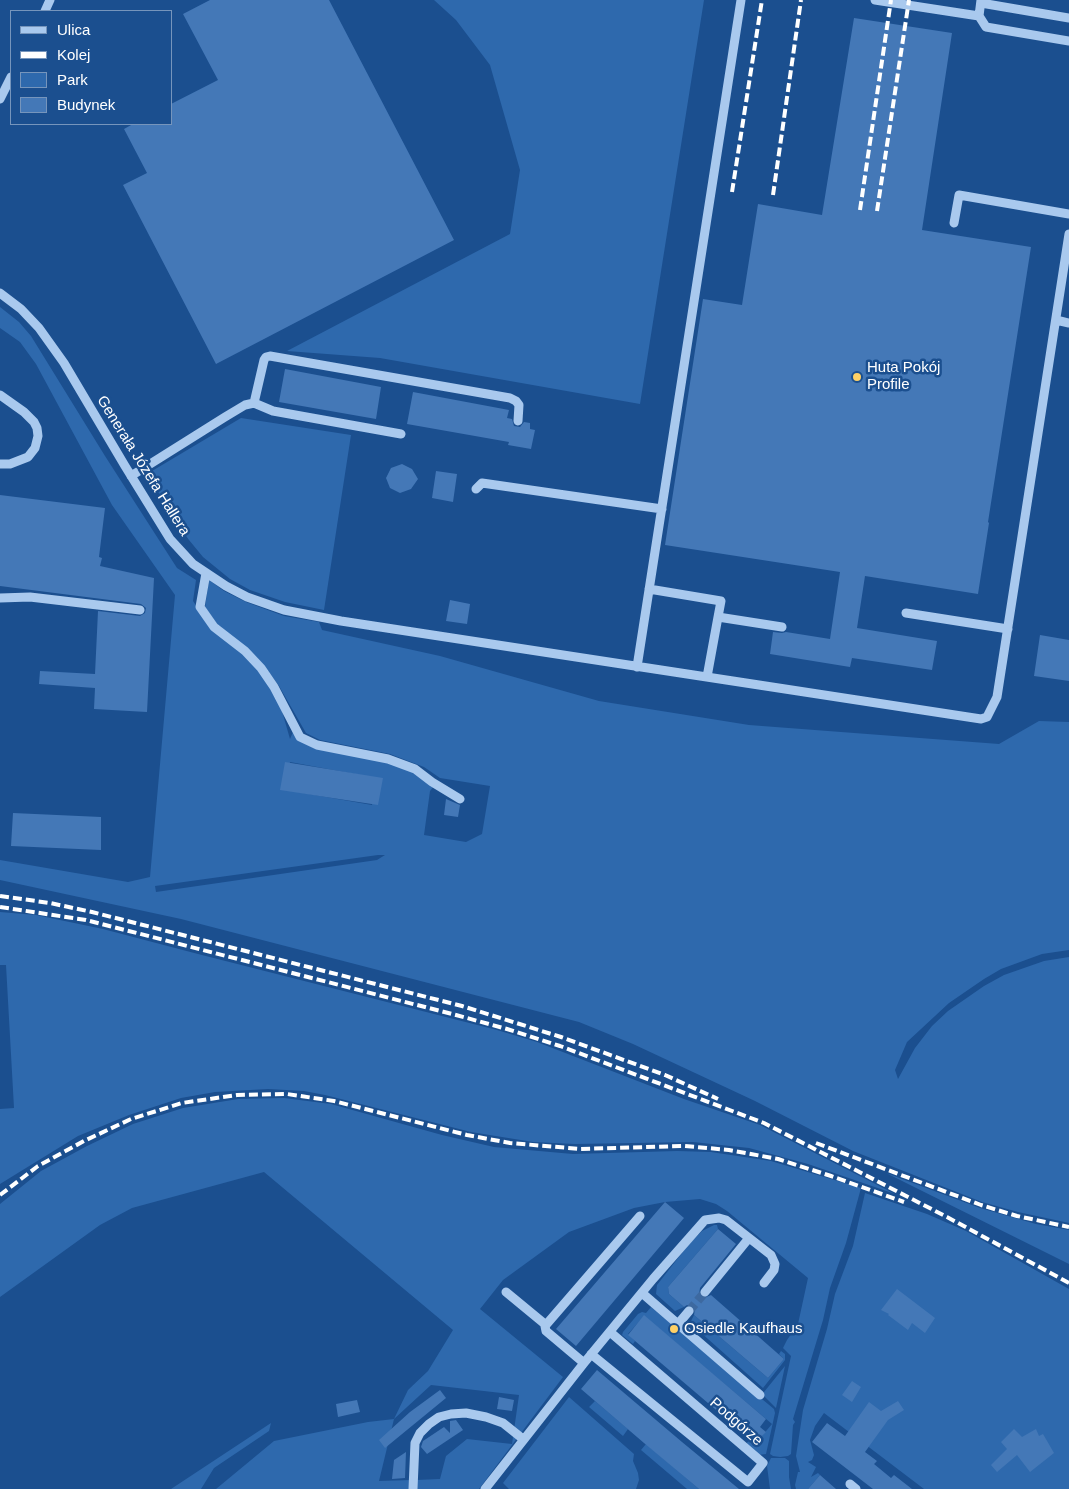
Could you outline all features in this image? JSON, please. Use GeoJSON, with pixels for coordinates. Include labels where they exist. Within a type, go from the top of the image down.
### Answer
{"type":"FeatureCollection","features":[{"type":"Feature","properties":{"kind":"street"},"geometry":{"type":"LineString","coordinates":[[637,667],[741,0]]}},
{"type":"Feature","properties":{"kind":"street"},"geometry":{"type":"LineString","coordinates":[[875,0],[979,16]]}},
{"type":"Feature","properties":{"kind":"street"},"geometry":{"type":"LineString","coordinates":[[1069,18],[981,2],[979,16],[986,27],[1069,41]]}},
{"type":"Feature","properties":{"kind":"street"},"geometry":{"type":"LineString","coordinates":[[0,99],[10,79]]}},
{"type":"Feature","properties":{"kind":"street"},"geometry":{"type":"LineString","coordinates":[[954,223],[959,196],[1069,214]]}},
{"type":"Feature","properties":{"kind":"street"},"geometry":{"type":"LineString","coordinates":[[906,612],[1008,629],[1069,234]]}},
{"type":"Feature","properties":{"kind":"street","name":"Generała Józefa Hallera"},"geometry":{"type":"LineString","coordinates":[[0,293],[21,309],[39,328],[64,363],[170,538],[193,564],[206,574],[247,597],[284,610],[341,621],[981,719],[987,717],[997,697],[1008,629]]}},
{"type":"Feature","properties":{"kind":"street"},"geometry":{"type":"LineString","coordinates":[[1056,320],[1069,323]]}},
{"type":"Feature","properties":{"kind":"street"},"geometry":{"type":"LineString","coordinates":[[254,403],[264,360],[270,356],[510,398],[516,400],[519,405],[518,421]]}},
{"type":"Feature","properties":{"kind":"street"},"geometry":{"type":"LineString","coordinates":[[0,395],[24,412],[34,422],[38,436],[35,448],[28,457],[10,464],[0,464]]}},
{"type":"Feature","properties":{"kind":"street"},"geometry":{"type":"LineString","coordinates":[[131,476],[245,405],[254,403],[273,411],[401,434]]}},
{"type":"Feature","properties":{"kind":"street"},"geometry":{"type":"LineString","coordinates":[[476,489],[482,483],[662,509]]}},
{"type":"Feature","properties":{"kind":"street"},"geometry":{"type":"LineString","coordinates":[[206,574],[200,606],[214,627],[245,651],[260,668],[274,687],[300,737],[317,745],[388,759],[415,769],[460,799]]}},
{"type":"Feature","properties":{"kind":"street"},"geometry":{"type":"LineString","coordinates":[[649,589],[721,602],[707,677]]}},
{"type":"Feature","properties":{"kind":"street"},"geometry":{"type":"LineString","coordinates":[[0,598],[30,597],[140,610]]}},
{"type":"Feature","properties":{"kind":"street"},"geometry":{"type":"LineString","coordinates":[[718,617],[782,627]]}},
{"type":"Feature","properties":{"kind":"street"},"geometry":{"type":"LineString","coordinates":[[584,1363],[546,1331],[546,1325],[640,1216]]}},
{"type":"Feature","properties":{"kind":"street"},"geometry":{"type":"LineString","coordinates":[[485,1489],[591,1354],[705,1220],[720,1218],[726,1220],[770,1255],[775,1264],[772,1274],[764,1283]]}},
{"type":"Feature","properties":{"kind":"street"},"geometry":{"type":"LineString","coordinates":[[705,1292],[749,1238]]}},
{"type":"Feature","properties":{"kind":"street"},"geometry":{"type":"LineString","coordinates":[[506,1292],[546,1325]]}},
{"type":"Feature","properties":{"kind":"street"},"geometry":{"type":"LineString","coordinates":[[642,1293],[760,1395]]}},
{"type":"Feature","properties":{"kind":"street"},"geometry":{"type":"LineString","coordinates":[[678,1324],[689,1311]]}},
{"type":"Feature","properties":{"kind":"street","name":"Podgórze"},"geometry":{"type":"LineString","coordinates":[[591,1354],[748,1482],[763,1463],[610,1332]]}},
{"type":"Feature","properties":{"kind":"street"},"geometry":{"type":"LineString","coordinates":[[413,1489],[415,1444],[428,1424],[439,1417],[466,1413],[486,1417],[503,1423],[523,1439]]}},
{"type":"Feature","properties":{"kind":"green space"},"geometry":{"type":"Polygon","coordinates":[[[434,0],[704,0],[640,404],[380,358],[287,351],[510,234],[520,170],[490,65],[456,20],[434,0]]]}},
{"type":"Feature","properties":{"kind":"green space"},"geometry":{"type":"Polygon","coordinates":[[[0,307],[19,322],[31,336],[177,568],[196,580],[193,601],[197,607],[259,670],[272,689],[282,711],[290,739],[293,732],[299,739],[387,762],[407,769],[434,786],[430,791],[424,835],[466,842],[482,834],[490,786],[440,778],[424,767],[390,754],[320,740],[306,733],[279,686],[265,667],[217,624],[205,607],[209,580],[224,591],[246,602],[284,616],[319,622],[322,630],[440,656],[599,701],[749,725],[999,744],[1039,721],[1069,722],[1069,950],[1042,954],[1001,969],[949,1003],[907,1042],[895,1070],[898,1079],[915,1048],[932,1026],[948,1011],[984,986],[1004,975],[1044,961],[1069,957],[1069,1223],[982,1202],[853,1151],[755,1101],[633,1044],[579,1022],[181,919],[0,880],[0,860],[128,882],[150,877],[175,595],[112,505],[36,364],[20,342],[0,328],[0,307]],[[290,762],[286,790],[372,805],[377,778],[290,762]],[[385,855],[155,886],[156,892],[377,860],[385,855]]]}},
{"type":"Feature","properties":{"kind":"green space"},"geometry":{"type":"Polygon","coordinates":[[[241,418],[351,435],[324,610],[285,602],[250,590],[230,579],[203,557],[189,540],[171,515],[151,479],[152,471],[241,418]]]}},
{"type":"Feature","properties":{"kind":"green space"},"geometry":{"type":"Polygon","coordinates":[[[0,912],[36,915],[103,929],[497,1030],[537,1042],[684,1099],[760,1125],[895,1194],[808,1164],[749,1148],[693,1142],[575,1144],[533,1142],[471,1132],[325,1095],[304,1091],[268,1089],[215,1092],[181,1098],[129,1115],[78,1136],[0,1184],[0,1109],[14,1108],[6,965],[0,965],[0,912]]]}},
{"type":"Feature","properties":{"kind":"green space"},"geometry":{"type":"Polygon","coordinates":[[[284,1098],[331,1104],[442,1135],[494,1147],[573,1154],[711,1152],[771,1161],[861,1188],[793,1419],[795,1422],[793,1425],[791,1454],[780,1457],[770,1454],[791,1356],[783,1348],[798,1324],[808,1278],[727,1211],[716,1204],[700,1199],[665,1202],[634,1208],[569,1232],[503,1280],[480,1309],[563,1377],[479,1489],[415,1489],[416,1480],[440,1479],[446,1456],[467,1439],[512,1444],[519,1395],[431,1385],[394,1419],[408,1390],[428,1371],[453,1330],[264,1172],[132,1208],[100,1225],[0,1297],[0,1204],[41,1171],[133,1124],[183,1108],[238,1099],[284,1098]]]}},
{"type":"Feature","properties":{"kind":"green space"},"geometry":{"type":"Polygon","coordinates":[[[886,1173],[980,1208],[1036,1224],[1069,1230],[1069,1264],[886,1173]]]}},
{"type":"Feature","properties":{"kind":"green space"},"geometry":{"type":"Polygon","coordinates":[[[865,1193],[927,1214],[966,1231],[1069,1289],[1069,1489],[924,1489],[824,1413],[815,1426],[810,1440],[814,1455],[812,1460],[808,1462],[816,1467],[811,1477],[818,1473],[820,1475],[808,1489],[796,1489],[798,1472],[800,1472],[796,1456],[803,1410],[827,1329],[835,1294],[853,1246],[865,1193]]]}},
{"type":"Feature","properties":{"kind":"green space"},"geometry":{"type":"Polygon","coordinates":[[[717,1225],[718,1229],[668,1287],[669,1294],[684,1307],[675,1311],[656,1294],[657,1285],[689,1244],[702,1231],[717,1225]]]}},
{"type":"Feature","properties":{"kind":"green space"},"geometry":{"type":"Polygon","coordinates":[[[651,1307],[774,1409],[775,1413],[766,1454],[758,1455],[746,1444],[750,1439],[756,1443],[772,1424],[644,1316],[628,1334],[635,1341],[633,1344],[622,1335],[638,1314],[646,1313],[651,1307]]]}},
{"type":"Feature","properties":{"kind":"green space"},"geometry":{"type":"Polygon","coordinates":[[[694,1315],[768,1378],[784,1359],[779,1354],[781,1351],[785,1354],[785,1360],[763,1388],[690,1323],[694,1315]]]}},
{"type":"Feature","properties":{"kind":"green space"},"geometry":{"type":"Polygon","coordinates":[[[785,1366],[776,1408],[763,1395],[785,1366]]]}},
{"type":"Feature","properties":{"kind":"green space"},"geometry":{"type":"Polygon","coordinates":[[[569,1397],[634,1454],[633,1461],[639,1480],[636,1489],[509,1489],[503,1483],[569,1397]]]}},
{"type":"Feature","properties":{"kind":"green space"},"geometry":{"type":"Polygon","coordinates":[[[595,1401],[628,1429],[623,1436],[589,1407],[595,1401]]]}},
{"type":"Feature","properties":{"kind":"green space"},"geometry":{"type":"Polygon","coordinates":[[[394,1419],[379,1481],[411,1480],[410,1489],[216,1489],[274,1441],[368,1422],[394,1419]]]}},
{"type":"Feature","properties":{"kind":"green space"},"geometry":{"type":"Polygon","coordinates":[[[271,1423],[269,1431],[214,1468],[201,1489],[171,1489],[271,1423]]]}},
{"type":"Feature","properties":{"kind":"green space"},"geometry":{"type":"Polygon","coordinates":[[[646,1444],[699,1489],[687,1489],[641,1450],[646,1444]]]}},
{"type":"Feature","properties":{"kind":"green space"},"geometry":{"type":"Polygon","coordinates":[[[771,1458],[785,1458],[789,1461],[791,1489],[770,1489],[767,1466],[771,1458]]]}},
{"type":"Feature","properties":{"kind":"building"},"geometry":{"type":"Polygon","coordinates":[[[210,0],[329,0],[454,240],[216,364],[123,185],[147,173],[124,129],[131,125],[172,125],[172,103],[218,80],[183,14],[210,0]]]}},
{"type":"Feature","properties":{"kind":"building"},"geometry":{"type":"Polygon","coordinates":[[[854,18],[952,33],[922,230],[1031,247],[978,594],[865,576],[857,628],[937,641],[932,670],[852,658],[850,667],[770,654],[773,632],[786,632],[830,639],[840,572],[665,545],[703,299],[742,305],[758,204],[822,215],[854,18]]]}},
{"type":"Feature","properties":{"kind":"building"},"geometry":{"type":"Polygon","coordinates":[[[285,369],[381,387],[376,419],[279,402],[285,369]]]}},
{"type":"Feature","properties":{"kind":"building"},"geometry":{"type":"Polygon","coordinates":[[[413,392],[509,410],[507,418],[512,419],[514,426],[520,427],[524,422],[530,423],[530,429],[535,430],[531,449],[508,445],[509,442],[407,424],[413,392]]]}},
{"type":"Feature","properties":{"kind":"building"},"geometry":{"type":"Polygon","coordinates":[[[402,464],[412,469],[418,479],[411,489],[400,493],[390,488],[386,478],[391,468],[402,464]]]}},
{"type":"Feature","properties":{"kind":"building"},"geometry":{"type":"Polygon","coordinates":[[[436,471],[457,474],[453,502],[432,498],[436,471]]]}},
{"type":"Feature","properties":{"kind":"building"},"geometry":{"type":"Polygon","coordinates":[[[0,495],[105,508],[99,557],[102,558],[100,566],[154,578],[147,712],[94,709],[95,688],[39,684],[40,671],[95,674],[98,611],[140,616],[145,613],[146,608],[141,604],[0,586],[0,495]]]}},
{"type":"Feature","properties":{"kind":"building"},"geometry":{"type":"Polygon","coordinates":[[[450,600],[470,604],[467,624],[446,621],[450,600]]]}},
{"type":"Feature","properties":{"kind":"building"},"geometry":{"type":"Polygon","coordinates":[[[1040,635],[1069,640],[1069,681],[1034,676],[1040,635]]]}},
{"type":"Feature","properties":{"kind":"building"},"geometry":{"type":"Polygon","coordinates":[[[285,762],[383,778],[378,805],[280,790],[285,762]]]}},
{"type":"Feature","properties":{"kind":"building"},"geometry":{"type":"Polygon","coordinates":[[[446,799],[460,805],[458,817],[444,815],[446,799]]]}},
{"type":"Feature","properties":{"kind":"building"},"geometry":{"type":"Polygon","coordinates":[[[13,813],[101,817],[101,850],[11,846],[13,813]]]}},
{"type":"Feature","properties":{"kind":"building"},"geometry":{"type":"Polygon","coordinates":[[[665,1202],[684,1218],[576,1346],[556,1329],[665,1202]]]}},
{"type":"Feature","properties":{"kind":"building"},"geometry":{"type":"Polygon","coordinates":[[[718,1229],[736,1244],[700,1288],[699,1294],[704,1298],[711,1295],[784,1359],[768,1378],[694,1315],[695,1309],[693,1306],[687,1305],[684,1307],[669,1294],[668,1287],[718,1229]]]}},
{"type":"Feature","properties":{"kind":"building"},"geometry":{"type":"Polygon","coordinates":[[[897,1289],[935,1318],[925,1333],[912,1323],[908,1330],[889,1314],[881,1310],[897,1289]]]}},
{"type":"Feature","properties":{"kind":"building"},"geometry":{"type":"Polygon","coordinates":[[[644,1315],[766,1419],[760,1427],[766,1432],[755,1443],[628,1335],[644,1315]]]}},
{"type":"Feature","properties":{"kind":"building"},"geometry":{"type":"Polygon","coordinates":[[[597,1370],[739,1489],[699,1489],[644,1443],[581,1389],[597,1370]]]}},
{"type":"Feature","properties":{"kind":"building"},"geometry":{"type":"Polygon","coordinates":[[[852,1381],[861,1387],[852,1402],[842,1395],[852,1381]]]}},
{"type":"Feature","properties":{"kind":"building"},"geometry":{"type":"Polygon","coordinates":[[[440,1390],[446,1398],[385,1448],[379,1440],[410,1412],[440,1390]]]}},
{"type":"Feature","properties":{"kind":"building"},"geometry":{"type":"Polygon","coordinates":[[[499,1397],[514,1400],[512,1411],[497,1409],[499,1397]]]}},
{"type":"Feature","properties":{"kind":"building"},"geometry":{"type":"Polygon","coordinates":[[[357,1400],[360,1412],[338,1417],[336,1404],[357,1400]]]}},
{"type":"Feature","properties":{"kind":"building"},"geometry":{"type":"Polygon","coordinates":[[[898,1401],[904,1410],[888,1420],[865,1452],[877,1461],[874,1464],[891,1478],[894,1475],[912,1489],[873,1489],[812,1442],[827,1423],[845,1436],[869,1402],[881,1411],[898,1401]]]}},
{"type":"Feature","properties":{"kind":"building"},"geometry":{"type":"Polygon","coordinates":[[[456,1420],[463,1430],[427,1454],[421,1447],[423,1441],[444,1427],[450,1433],[450,1421],[456,1420]]]}},
{"type":"Feature","properties":{"kind":"building"},"geometry":{"type":"Polygon","coordinates":[[[1014,1429],[1022,1437],[1036,1429],[1039,1436],[1043,1434],[1054,1453],[1030,1472],[1017,1455],[997,1472],[991,1465],[1007,1449],[1001,1442],[1014,1429]]]}},
{"type":"Feature","properties":{"kind":"building"},"geometry":{"type":"Polygon","coordinates":[[[406,1452],[405,1478],[392,1479],[394,1460],[406,1452]]]}},
{"type":"Feature","properties":{"kind":"building"},"geometry":{"type":"Polygon","coordinates":[[[820,1475],[836,1489],[808,1489],[820,1475]]]}},
{"type":"Feature","properties":{"kind":"tunnel"},"geometry":{"type":"LineString","coordinates":[[689,1311],[705,1292]]}},
{"type":"Feature","properties":{"kind":"railway"},"geometry":{"type":"LineString","coordinates":[[732,192],[762,0]]}},
{"type":"Feature","properties":{"kind":"railway"},"geometry":{"type":"LineString","coordinates":[[773,195],[801,0]]}},
{"type":"Feature","properties":{"kind":"railway"},"geometry":{"type":"LineString","coordinates":[[860,210],[891,0]]}},
{"type":"Feature","properties":{"kind":"railway"},"geometry":{"type":"LineString","coordinates":[[877,211],[909,0]]}},
{"type":"Feature","properties":{"kind":"railway"},"geometry":{"type":"LineString","coordinates":[[0,896],[50,903],[92,912],[462,1006],[561,1037],[665,1075],[718,1099]]}},
{"type":"Feature","properties":{"kind":"railway"},"geometry":{"type":"LineString","coordinates":[[0,907],[86,920],[456,1015],[560,1046],[764,1123],[947,1217],[1069,1283]]}},
{"type":"Feature","properties":{"kind":"railway"},"geometry":{"type":"LineString","coordinates":[[0,1195],[38,1166],[84,1141],[131,1119],[182,1103],[237,1095],[287,1094],[334,1101],[467,1135],[510,1143],[581,1149],[685,1146],[729,1150],[778,1159],[904,1202]]}},
{"type":"Feature","properties":{"kind":"railway"},"geometry":{"type":"LineString","coordinates":[[816,1143],[981,1205],[1017,1216],[1069,1227]]}},
{"type":"Feature","properties":{"kind":"place","name":"Huta Pokój Profile"},"geometry":{"type":"Point","coordinates":[857,377]}},
{"type":"Feature","properties":{"kind":"place","name":"Osiedle Kaufhaus"},"geometry":{"type":"Point","coordinates":[674,1329]}}]}
